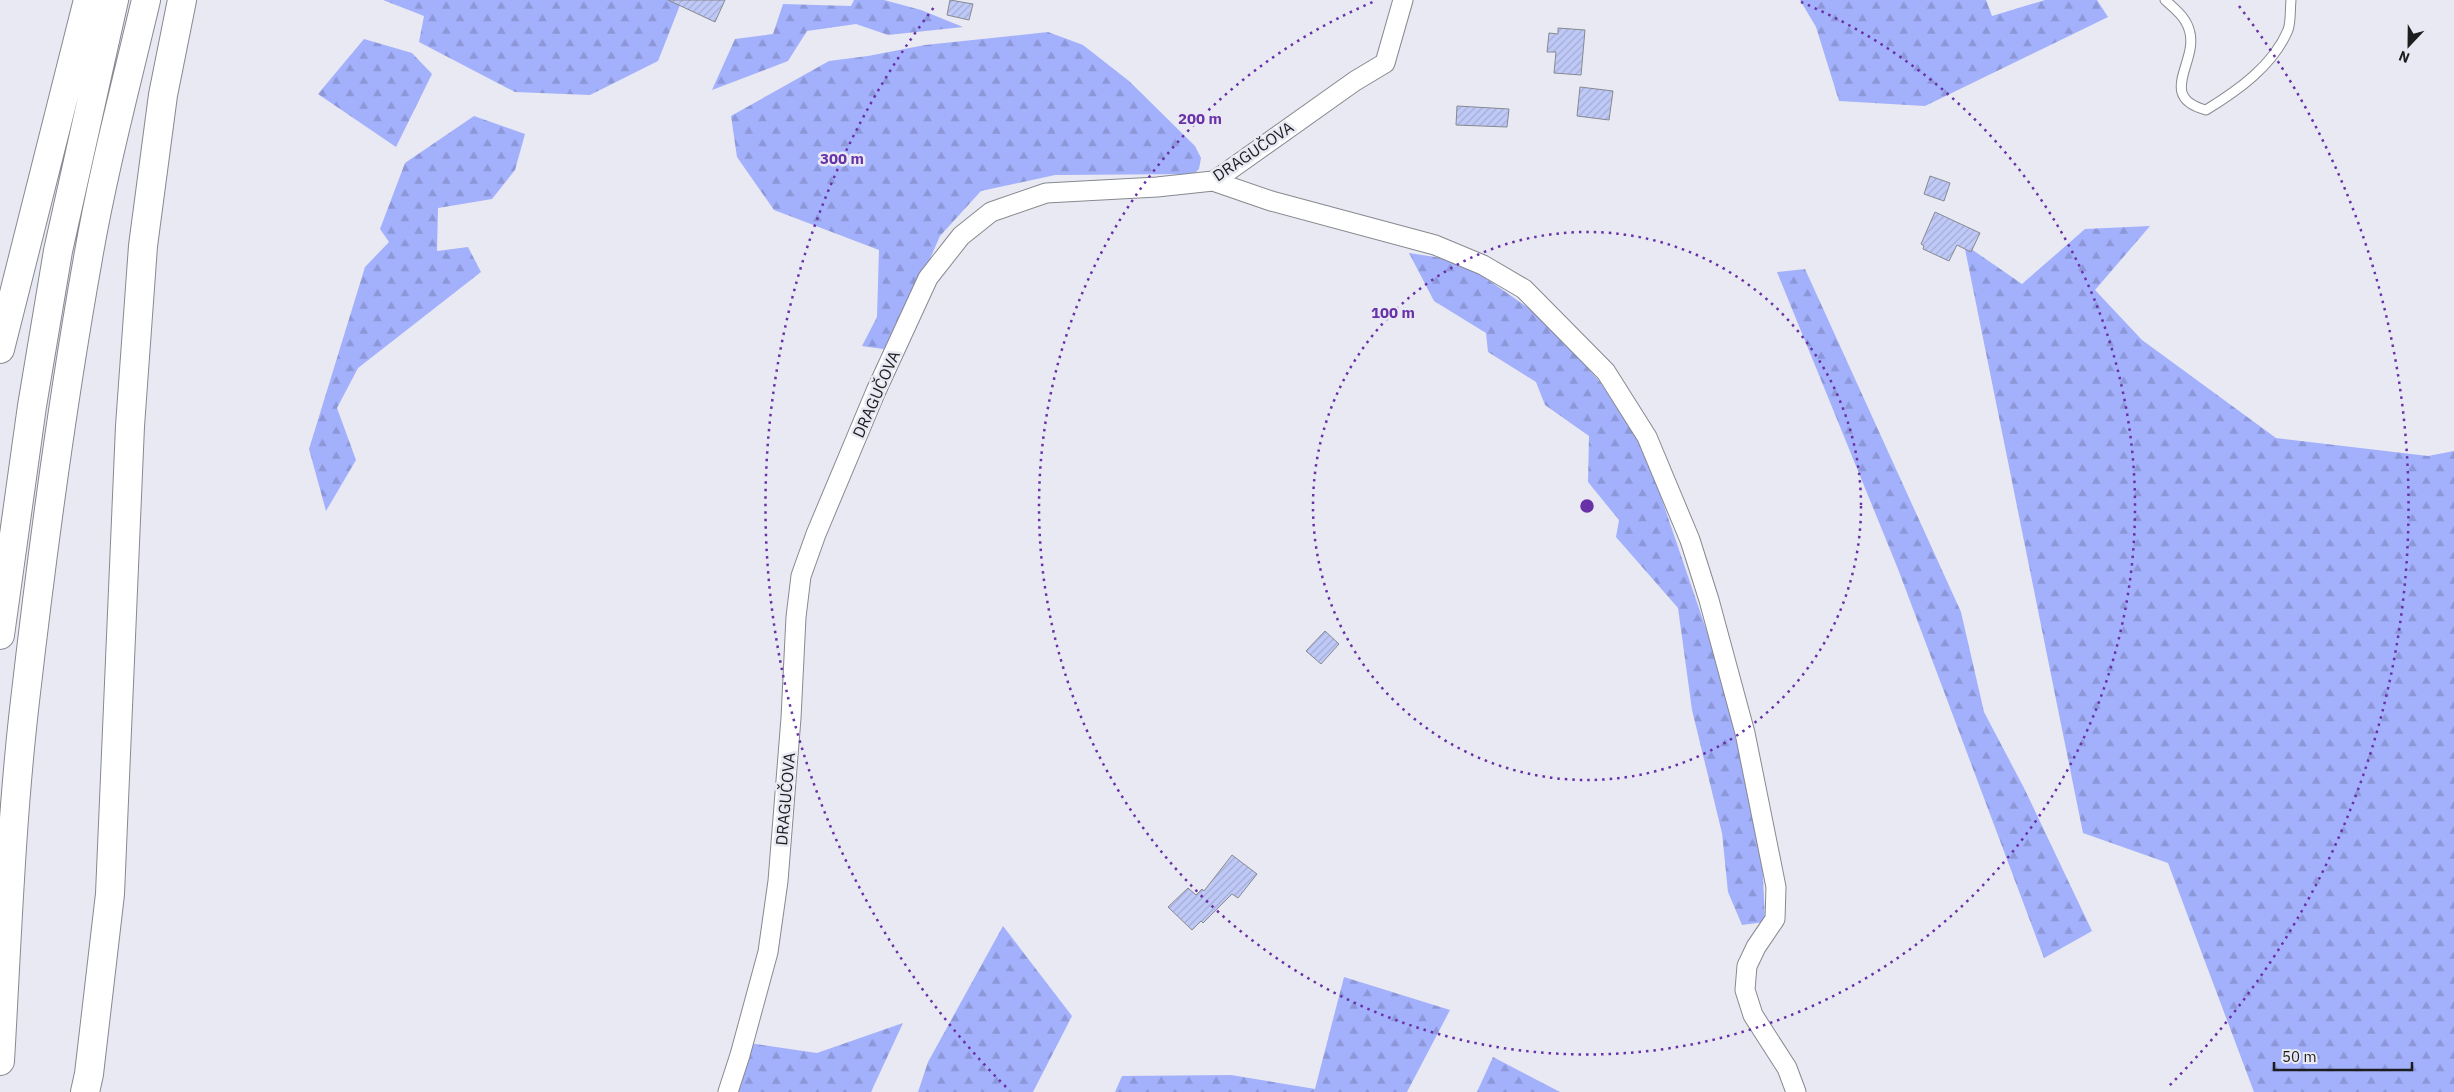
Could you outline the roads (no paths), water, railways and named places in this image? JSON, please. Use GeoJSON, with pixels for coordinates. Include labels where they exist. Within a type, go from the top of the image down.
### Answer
{"type":"FeatureCollection","features":[{"type":"Feature","properties":{"kind":"highway"},"geometry":{"type":"LineString","coordinates":[[0,349],[88,0]]}},
{"type":"Feature","properties":{"kind":"highway"},"geometry":{"type":"LineString","coordinates":[[0,635],[32,406],[58,251],[114,0]]}},
{"type":"Feature","properties":{"kind":"highway"},"geometry":{"type":"LineString","coordinates":[[0,1061],[10,890],[25,703],[64,405],[88,256],[113,138],[146,0]]}},
{"type":"Feature","properties":{"kind":"highway"},"geometry":{"type":"LineString","coordinates":[[85,1092],[89,1074],[110,894],[130,426],[143,246],[163,95],[182,0]]}},
{"type":"Feature","properties":{"kind":"street","name":"DRAGUČOVA"},"geometry":{"type":"LineString","coordinates":[[728,1092],[768,952],[778,881],[791,718],[796,617],[801,576],[816,534],[876,391],[928,278],[961,236],[991,212],[1046,193],[1157,187],[1212,181],[1266,146],[1355,81],[1385,63],[1403,0]]}},
{"type":"Feature","properties":{"kind":"street"},"geometry":{"type":"LineString","coordinates":[[1212,181],[1271,201],[1435,245],[1483,265],[1524,289],[1606,372],[1648,437],[1690,540],[1745,733],[1776,887],[1775,919],[1756,947],[1748,966],[1745,990],[1753,1015],[1787,1068],[1796,1092]]}},
{"type":"Feature","properties":{"kind":"lane"},"geometry":{"type":"LineString","coordinates":[[2165,0],[2182,15],[2190,33],[2191,47],[2180,82],[2183,96],[2194,107],[2206,110],[2258,72],[2277,50],[2288,29],[2291,0]]}}]}
